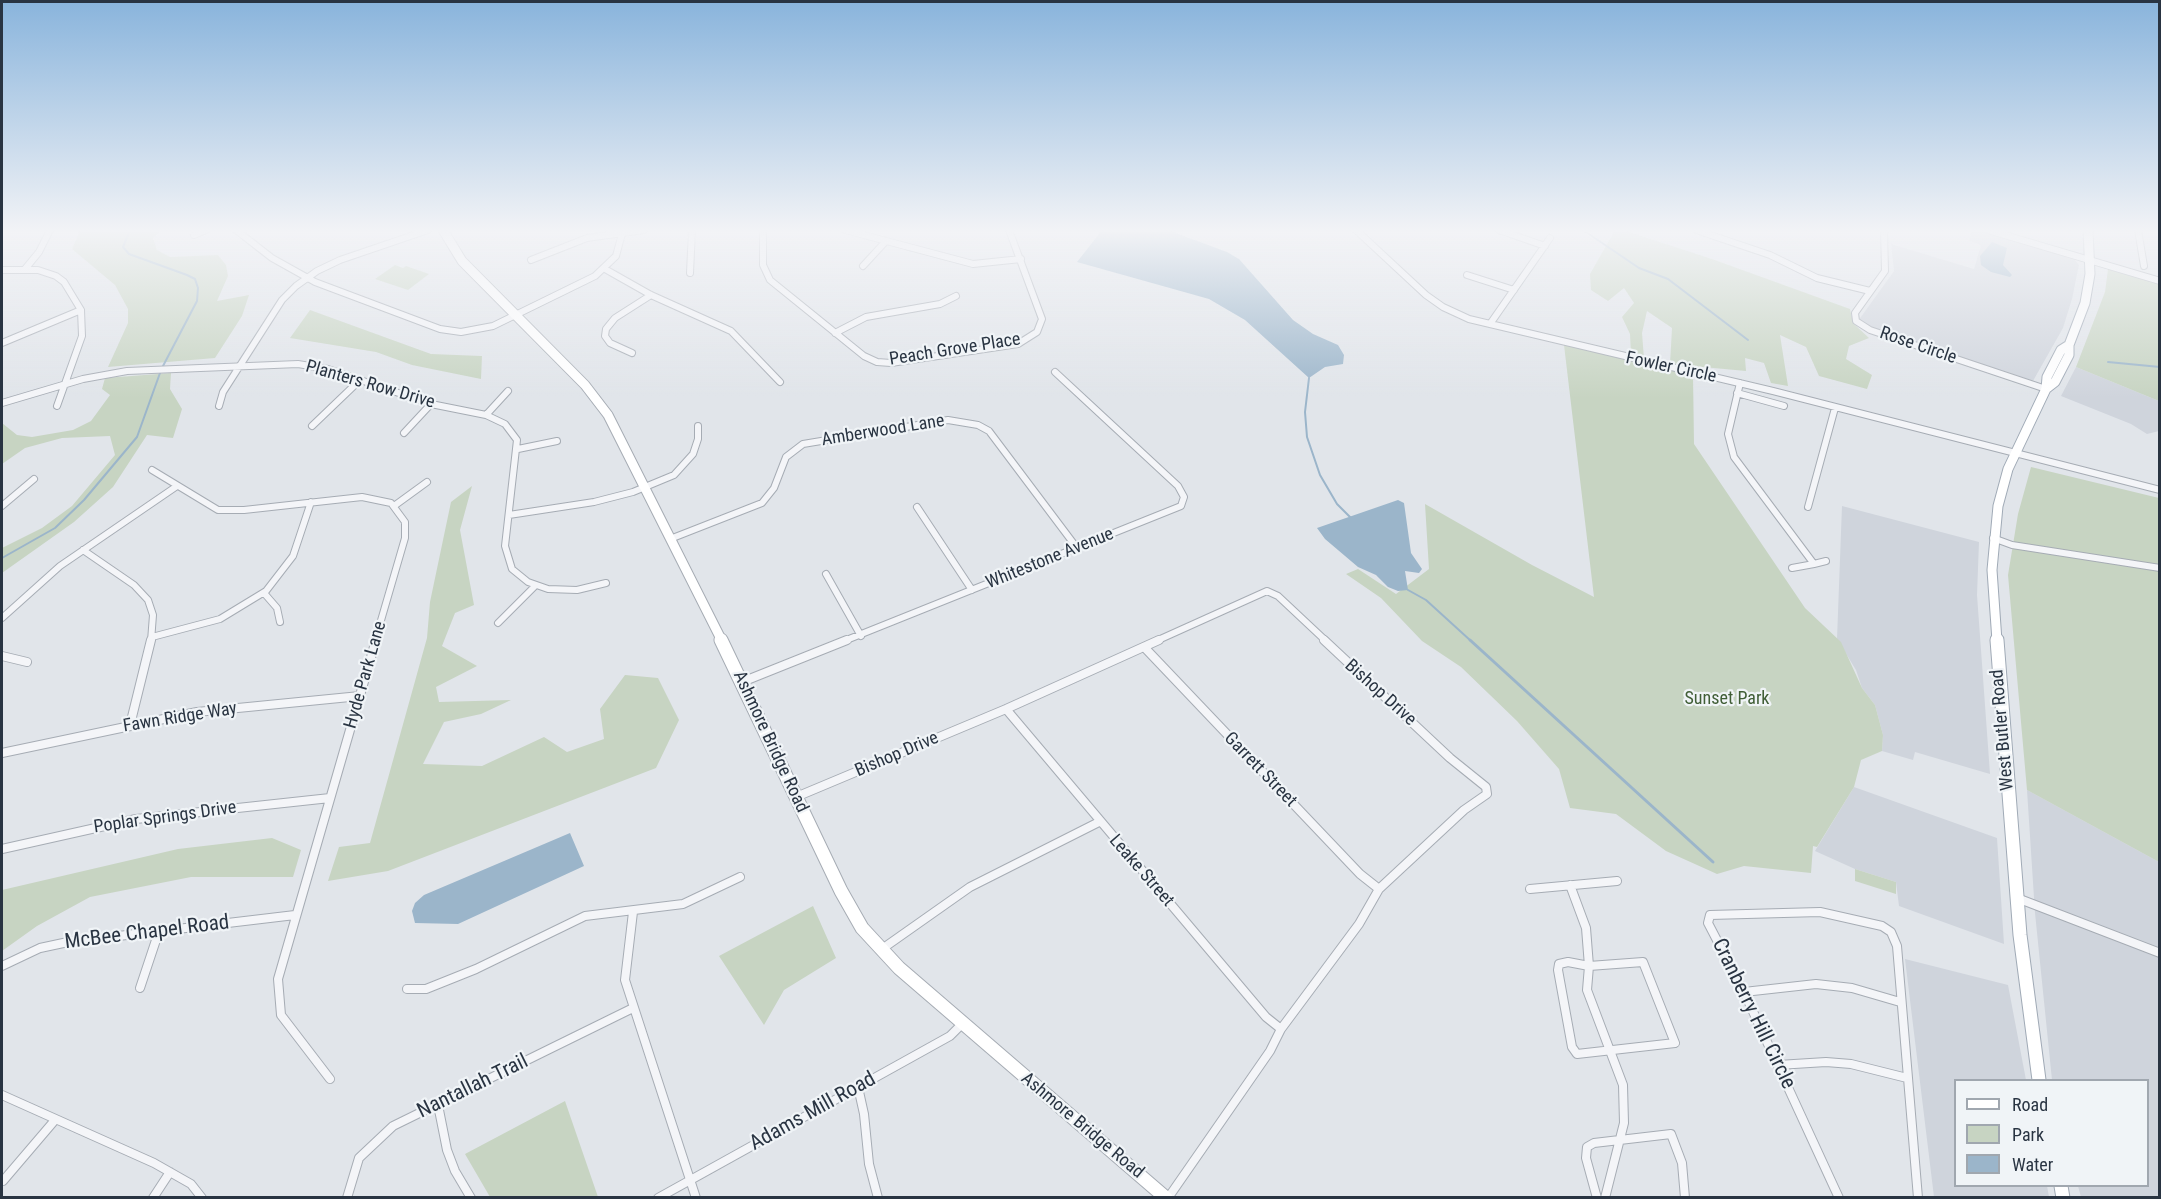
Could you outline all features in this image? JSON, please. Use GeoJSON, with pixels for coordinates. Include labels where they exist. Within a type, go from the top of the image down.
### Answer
{"type":"FeatureCollection","features":[{"type":"Feature","properties":{"kind":"main road","name":"Ashmore Bridge Road"},"geometry":{"type":"LineString","coordinates":[[486,286],[599,402],[616,429],[742,682],[851,912],[862,928],[899,968],[1167,1197]]}},
{"type":"Feature","properties":{"kind":"main road","name":"West Butler Road"},"geometry":{"type":"LineString","coordinates":[[2039,1079],[2026,996],[2017,898],[1993,602],[1993,538],[2000,497],[2013,454],[2046,388],[2055,382],[2069,355],[2069,345],[2085,303],[2087,286]]}},
{"type":"Feature","properties":{"kind":"street"},"geometry":{"type":"LineString","coordinates":[[57,406],[82,336],[81,310],[64,286]]}},
{"type":"Feature","properties":{"kind":"street"},"geometry":{"type":"LineString","coordinates":[[219,406],[223,392],[282,300],[297,286]]}},
{"type":"Feature","properties":{"kind":"street"},"geometry":{"type":"LineString","coordinates":[[327,286],[447,332],[477,330],[515,316],[578,286]]}},
{"type":"Feature","properties":{"kind":"street"},"geometry":{"type":"LineString","coordinates":[[635,286],[731,331],[780,382]]}},
{"type":"Feature","properties":{"kind":"street","name":"Peach Grove Place"},"geometry":{"type":"LineString","coordinates":[[779,286],[864,356],[884,363],[1025,341],[1037,332],[1042,319],[1030,286]]}},
{"type":"Feature","properties":{"kind":"street","name":"Fowler Circle"},"geometry":{"type":"LineString","coordinates":[[1418,286],[1438,304],[1461,316],[1490,324],[1740,384],[2160,490]]}},
{"type":"Feature","properties":{"kind":"street"},"geometry":{"type":"LineString","coordinates":[[1501,286],[1514,290]]}},
{"type":"Feature","properties":{"kind":"street"},"geometry":{"type":"LineString","coordinates":[[1490,324],[1517,286]]}},
{"type":"Feature","properties":{"kind":"street"},"geometry":{"type":"LineString","coordinates":[[1849,286],[1870,291]]}},
{"type":"Feature","properties":{"kind":"street","name":"Rose Circle"},"geometry":{"type":"LineString","coordinates":[[1873,286],[1854,314],[1856,321],[1866,328],[2046,388]]}},
{"type":"Feature","properties":{"kind":"street"},"geometry":{"type":"LineString","coordinates":[[632,353],[610,343],[606,336],[606,329],[615,318],[651,295]]}},
{"type":"Feature","properties":{"kind":"street"},"geometry":{"type":"LineString","coordinates":[[835,333],[866,317],[940,304],[956,296]]}},
{"type":"Feature","properties":{"kind":"street"},"geometry":{"type":"LineString","coordinates":[[2,343],[81,310]]}},
{"type":"Feature","properties":{"kind":"street","name":"Planters Row Drive"},"geometry":{"type":"LineString","coordinates":[[2,403],[65,384],[128,371],[307,365],[431,404],[486,415],[510,428],[518,449]]}},
{"type":"Feature","properties":{"kind":"street","name":"Whitestone Avenue"},"geometry":{"type":"LineString","coordinates":[[742,682],[1176,509],[1183,504],[1184,497],[1178,486],[1055,372]]}},
{"type":"Feature","properties":{"kind":"street"},"geometry":{"type":"LineString","coordinates":[[312,426],[360,380]]}},
{"type":"Feature","properties":{"kind":"street"},"geometry":{"type":"LineString","coordinates":[[1740,384],[1728,434],[1734,457],[1814,564]]}},
{"type":"Feature","properties":{"kind":"street"},"geometry":{"type":"LineString","coordinates":[[486,415],[508,391]]}},
{"type":"Feature","properties":{"kind":"street"},"geometry":{"type":"LineString","coordinates":[[1737,393],[1784,406]]}},
{"type":"Feature","properties":{"kind":"street"},"geometry":{"type":"LineString","coordinates":[[404,433],[431,404]]}},
{"type":"Feature","properties":{"kind":"street"},"geometry":{"type":"LineString","coordinates":[[1808,507],[1835,408]]}},
{"type":"Feature","properties":{"kind":"street","name":"Amberwood Lane"},"geometry":{"type":"LineString","coordinates":[[670,539],[762,503],[774,488],[786,457],[803,444],[948,420],[978,424],[989,431],[1077,548]]}},
{"type":"Feature","properties":{"kind":"street"},"geometry":{"type":"LineString","coordinates":[[508,515],[594,502],[644,488],[675,475],[685,466],[696,447],[698,426]]}},
{"type":"Feature","properties":{"kind":"street"},"geometry":{"type":"LineString","coordinates":[[557,441],[518,449],[508,515],[505,546],[507,560],[519,576],[535,586],[567,591],[606,583]]}},
{"type":"Feature","properties":{"kind":"street"},"geometry":{"type":"LineString","coordinates":[[152,470],[208,506],[223,510],[362,497],[382,500],[394,506],[427,482]]}},
{"type":"Feature","properties":{"kind":"street"},"geometry":{"type":"LineString","coordinates":[[2,506],[23,491],[34,479]]}},
{"type":"Feature","properties":{"kind":"street"},"geometry":{"type":"LineString","coordinates":[[2,618],[41,581],[177,486]]}},
{"type":"Feature","properties":{"kind":"street"},"geometry":{"type":"LineString","coordinates":[[152,637],[212,622],[245,606],[264,592],[277,580],[293,556],[310,502]]}},
{"type":"Feature","properties":{"kind":"street","name":"Hyde Park Lane"},"geometry":{"type":"LineString","coordinates":[[330,1079],[300,1043],[281,1015],[278,1005],[278,979],[405,538],[405,522],[394,506]]}},
{"type":"Feature","properties":{"kind":"street"},"geometry":{"type":"LineString","coordinates":[[917,507],[972,590]]}},
{"type":"Feature","properties":{"kind":"street"},"geometry":{"type":"LineString","coordinates":[[1993,538],[2019,546],[2160,568]]}},
{"type":"Feature","properties":{"kind":"street"},"geometry":{"type":"LineString","coordinates":[[83,550],[144,595],[153,615],[152,637],[130,725]]}},
{"type":"Feature","properties":{"kind":"street"},"geometry":{"type":"LineString","coordinates":[[1792,568],[1826,561]]}},
{"type":"Feature","properties":{"kind":"street"},"geometry":{"type":"LineString","coordinates":[[826,574],[861,636]]}},
{"type":"Feature","properties":{"kind":"street"},"geometry":{"type":"LineString","coordinates":[[498,623],[535,586]]}},
{"type":"Feature","properties":{"kind":"street"},"geometry":{"type":"LineString","coordinates":[[264,592],[277,608],[280,622]]}},
{"type":"Feature","properties":{"kind":"street","name":"Bishop Drive"},"geometry":{"type":"LineString","coordinates":[[796,797],[1006,709],[1245,603],[1261,593],[1274,592],[1450,758],[1486,787],[1487,794],[1464,810],[1379,889],[1359,924],[1296,1012],[1281,1029],[1269,1051],[1167,1197]]}},
{"type":"Feature","properties":{"kind":"street","name":"Garrett Street"},"geometry":{"type":"LineString","coordinates":[[1145,648],[1360,874],[1379,889]]}},
{"type":"Feature","properties":{"kind":"street"},"geometry":{"type":"LineString","coordinates":[[2,656],[27,662]]}},
{"type":"Feature","properties":{"kind":"street","name":"Fawn Ridge Way"},"geometry":{"type":"LineString","coordinates":[[2,753],[197,712],[360,696]]}},
{"type":"Feature","properties":{"kind":"street","name":"Leake Street"},"geometry":{"type":"LineString","coordinates":[[1006,709],[1099,822],[1266,1017],[1281,1029]]}},
{"type":"Feature","properties":{"kind":"street","name":"Poplar Springs Drive"},"geometry":{"type":"LineString","coordinates":[[2,849],[136,819],[330,798]]}},
{"type":"Feature","properties":{"kind":"street"},"geometry":{"type":"LineString","coordinates":[[882,949],[970,887],[1099,822]]}},
{"type":"Feature","properties":{"kind":"street"},"geometry":{"type":"LineString","coordinates":[[406,989],[426,988],[476,969],[585,916],[633,912],[682,904],[740,877]]}},
{"type":"Feature","properties":{"kind":"street"},"geometry":{"type":"LineString","coordinates":[[1530,889],[1617,881]]}},
{"type":"Feature","properties":{"kind":"street"},"geometry":{"type":"LineString","coordinates":[[1570,885],[1586,928],[1589,966],[1587,990],[1595,1017],[1611,1051],[1623,1085],[1624,1123],[1605,1197]]}},
{"type":"Feature","properties":{"kind":"street"},"geometry":{"type":"LineString","coordinates":[[2017,898],[2160,953]]}},
{"type":"Feature","properties":{"kind":"street"},"geometry":{"type":"LineString","coordinates":[[633,912],[626,974],[633,1008],[696,1197]]}},
{"type":"Feature","properties":{"kind":"street","name":"Cranberry Hill Circle"},"geometry":{"type":"LineString","coordinates":[[1839,1197],[1744,992],[1708,923],[1710,915],[1820,912],[1881,926],[1891,932],[1897,946],[1918,1197]]}},
{"type":"Feature","properties":{"kind":"street","name":"McBee Chapel Road"},"geometry":{"type":"LineString","coordinates":[[2,966],[23,954],[54,944],[296,915]]}},
{"type":"Feature","properties":{"kind":"street"},"geometry":{"type":"LineString","coordinates":[[140,988],[159,931]]}},
{"type":"Feature","properties":{"kind":"street"},"geometry":{"type":"LineString","coordinates":[[1568,962],[1589,966],[1643,963],[1675,1042],[1611,1051],[1577,1054],[1572,1047],[1559,964],[1568,962]]}},
{"type":"Feature","properties":{"kind":"street"},"geometry":{"type":"LineString","coordinates":[[1744,992],[1816,984],[1852,987],[1900,1002]]}},
{"type":"Feature","properties":{"kind":"street","name":"Nantallah Trail"},"geometry":{"type":"LineString","coordinates":[[347,1197],[359,1158],[393,1126],[633,1008]]}},
{"type":"Feature","properties":{"kind":"street","name":"Adams Mill Road"},"geometry":{"type":"LineString","coordinates":[[658,1197],[692,1181],[950,1036],[964,1022]]}},
{"type":"Feature","properties":{"kind":"street"},"geometry":{"type":"LineString","coordinates":[[1778,1065],[1826,1062],[1851,1064],[1907,1078]]}},
{"type":"Feature","properties":{"kind":"street"},"geometry":{"type":"LineString","coordinates":[[858,1087],[864,1114],[869,1164],[878,1197]]}},
{"type":"Feature","properties":{"kind":"street"},"geometry":{"type":"LineString","coordinates":[[2,1095],[170,1172],[190,1184],[202,1197]]}},
{"type":"Feature","properties":{"kind":"street"},"geometry":{"type":"LineString","coordinates":[[438,1105],[447,1150],[455,1171],[471,1197]]}},
{"type":"Feature","properties":{"kind":"street"},"geometry":{"type":"LineString","coordinates":[[3,1181],[55,1120]]}},
{"type":"Feature","properties":{"kind":"street"},"geometry":{"type":"LineString","coordinates":[[1597,1197],[1586,1158],[1587,1147],[1594,1143],[1620,1142],[1671,1134],[1682,1163],[1685,1197]]}},
{"type":"Feature","properties":{"kind":"street"},"geometry":{"type":"LineString","coordinates":[[153,1197],[170,1172]]}},
{"type":"Feature","properties":{"kind":"shaded area"},"geometry":{"type":"Polygon","coordinates":[[[1883,286],[2075,286],[2063,328],[2033,381],[1866,327],[1858,321],[1883,286]]]}},
{"type":"Feature","properties":{"kind":"shaded area"},"geometry":{"type":"Polygon","coordinates":[[[2076,367],[2159,401],[2159,431],[2147,434],[2131,424],[2061,396],[2076,367]]]}},
{"type":"Feature","properties":{"kind":"shaded area"},"geometry":{"type":"Polygon","coordinates":[[[1842,506],[1979,542],[1977,595],[1990,774],[1915,752],[1913,760],[1882,751],[1883,735],[1875,705],[1862,688],[1856,670],[1837,639],[1842,506]]]}},
{"type":"Feature","properties":{"kind":"shaded area"},"geometry":{"type":"Polygon","coordinates":[[[1854,787],[1997,838],[2004,944],[1899,906],[1896,882],[1855,869],[1815,851],[1854,787]]]}},
{"type":"Feature","properties":{"kind":"shaded area"},"geometry":{"type":"Polygon","coordinates":[[[2027,790],[2159,862],[2159,1197],[2081,1197],[2078,1187],[2149,1187],[2149,1079],[2052,1079],[2035,913],[2027,790]]]}},
{"type":"Feature","properties":{"kind":"shaded area"},"geometry":{"type":"Polygon","coordinates":[[[1905,959],[2008,985],[2026,1079],[1954,1079],[1954,1187],[2047,1187],[2049,1197],[1934,1197],[1905,959]]]}},
{"type":"Feature","properties":{"kind":"green space"},"geometry":{"type":"Polygon","coordinates":[[[116,286],[224,286],[217,301],[249,295],[242,316],[215,358],[108,367],[128,323],[128,309],[116,286]]]}},
{"type":"Feature","properties":{"kind":"green space"},"geometry":{"type":"Polygon","coordinates":[[[396,286],[413,286],[408,290],[396,286]]]}},
{"type":"Feature","properties":{"kind":"green space"},"geometry":{"type":"Polygon","coordinates":[[[1591,286],[1786,286],[1850,309],[1853,323],[1869,338],[1849,346],[1846,359],[1872,375],[1867,389],[1819,376],[1806,347],[1780,335],[1788,386],[1771,383],[1764,363],[1745,358],[1746,371],[1670,364],[1672,328],[1647,311],[1642,333],[1644,358],[1631,354],[1630,334],[1622,317],[1634,303],[1624,288],[1608,301],[1591,290],[1591,286]]]}},
{"type":"Feature","properties":{"kind":"green space"},"geometry":{"type":"Polygon","coordinates":[[[2106,286],[2159,286],[2159,401],[2076,367],[2106,286]]]}},
{"type":"Feature","properties":{"kind":"green space"},"geometry":{"type":"Polygon","coordinates":[[[310,310],[431,354],[482,356],[481,379],[412,365],[376,352],[290,338],[310,310]]]}},
{"type":"Feature","properties":{"kind":"green space","name":"Sunset Park"},"geometry":{"type":"Polygon","coordinates":[[[1564,345],[1693,374],[1694,444],[1805,608],[1841,642],[1862,688],[1875,705],[1883,735],[1882,751],[1861,760],[1854,787],[1817,847],[1813,846],[1811,873],[1744,866],[1717,874],[1666,851],[1616,814],[1570,808],[1559,769],[1517,721],[1461,667],[1422,641],[1381,598],[1346,574],[1358,569],[1396,594],[1429,569],[1425,504],[1532,565],[1594,597],[1564,345]]]}},
{"type":"Feature","properties":{"kind":"green space"},"geometry":{"type":"Polygon","coordinates":[[[171,373],[170,389],[182,409],[173,438],[147,435],[113,487],[74,522],[2,573],[2,548],[42,528],[72,506],[115,455],[110,436],[62,438],[25,448],[2,464],[2,423],[17,435],[32,437],[73,430],[91,421],[110,395],[102,389],[105,378],[171,373]]]}},
{"type":"Feature","properties":{"kind":"green space"},"geometry":{"type":"Polygon","coordinates":[[[2031,467],[2159,498],[2159,862],[2027,790],[2008,575],[2018,514],[2031,467]]]}},
{"type":"Feature","properties":{"kind":"green space"},"geometry":{"type":"Polygon","coordinates":[[[472,486],[460,530],[474,605],[455,613],[442,646],[477,666],[436,687],[439,702],[511,700],[481,714],[444,722],[423,764],[482,766],[544,737],[567,752],[604,739],[600,709],[625,675],[658,678],[679,720],[656,768],[388,871],[328,881],[339,847],[370,843],[427,638],[430,602],[451,502],[472,486]]]}},
{"type":"Feature","properties":{"kind":"green space"},"geometry":{"type":"Polygon","coordinates":[[[272,838],[301,850],[293,877],[191,877],[90,897],[37,926],[2,951],[2,890],[178,849],[272,838]]]}},
{"type":"Feature","properties":{"kind":"green space"},"geometry":{"type":"Polygon","coordinates":[[[1855,869],[1896,882],[1896,894],[1855,881],[1855,869]]]}},
{"type":"Feature","properties":{"kind":"green space"},"geometry":{"type":"Polygon","coordinates":[[[813,906],[836,958],[784,990],[764,1025],[719,956],[813,906]]]}},
{"type":"Feature","properties":{"kind":"green space"},"geometry":{"type":"Polygon","coordinates":[[[565,1101],[598,1197],[490,1197],[465,1154],[565,1101]]]}},
{"type":"Feature","properties":{"kind":"water"},"geometry":{"type":"Polygon","coordinates":[[[1162,286],[1263,286],[1293,320],[1313,334],[1338,345],[1344,355],[1343,364],[1325,367],[1309,378],[1245,320],[1209,299],[1162,286]]]}},
{"type":"Feature","properties":{"kind":"water"},"geometry":{"type":"Polygon","coordinates":[[[1398,500],[1404,503],[1411,553],[1422,569],[1419,573],[1405,571],[1408,590],[1398,591],[1388,587],[1376,575],[1358,567],[1325,539],[1317,528],[1398,500]]]}},
{"type":"Feature","properties":{"kind":"water"},"geometry":{"type":"Polygon","coordinates":[[[570,833],[584,866],[458,924],[415,923],[412,911],[415,903],[424,895],[570,833]]]}},
{"type":"Feature","properties":{"kind":"waterway"},"geometry":{"type":"LineString","coordinates":[[163,366],[197,301],[197,286]]}},
{"type":"Feature","properties":{"kind":"waterway"},"geometry":{"type":"LineString","coordinates":[[1677,286],[1748,340]]}},
{"type":"Feature","properties":{"kind":"waterway"},"geometry":{"type":"LineString","coordinates":[[2108,362],[2160,367]]}},
{"type":"Feature","properties":{"kind":"waterway"},"geometry":{"type":"LineString","coordinates":[[2,558],[55,528],[84,500],[137,437],[160,373]]}},
{"type":"Feature","properties":{"kind":"waterway"},"geometry":{"type":"LineString","coordinates":[[1309,378],[1305,412],[1307,437],[1320,475],[1337,504],[1351,518]]}},
{"type":"Feature","properties":{"kind":"waterway"},"geometry":{"type":"LineString","coordinates":[[1408,590],[1426,600],[1471,641]]}},
{"type":"Feature","properties":{"kind":"waterway"},"geometry":{"type":"LineString","coordinates":[[1470,640],[1713,862]]}}]}
